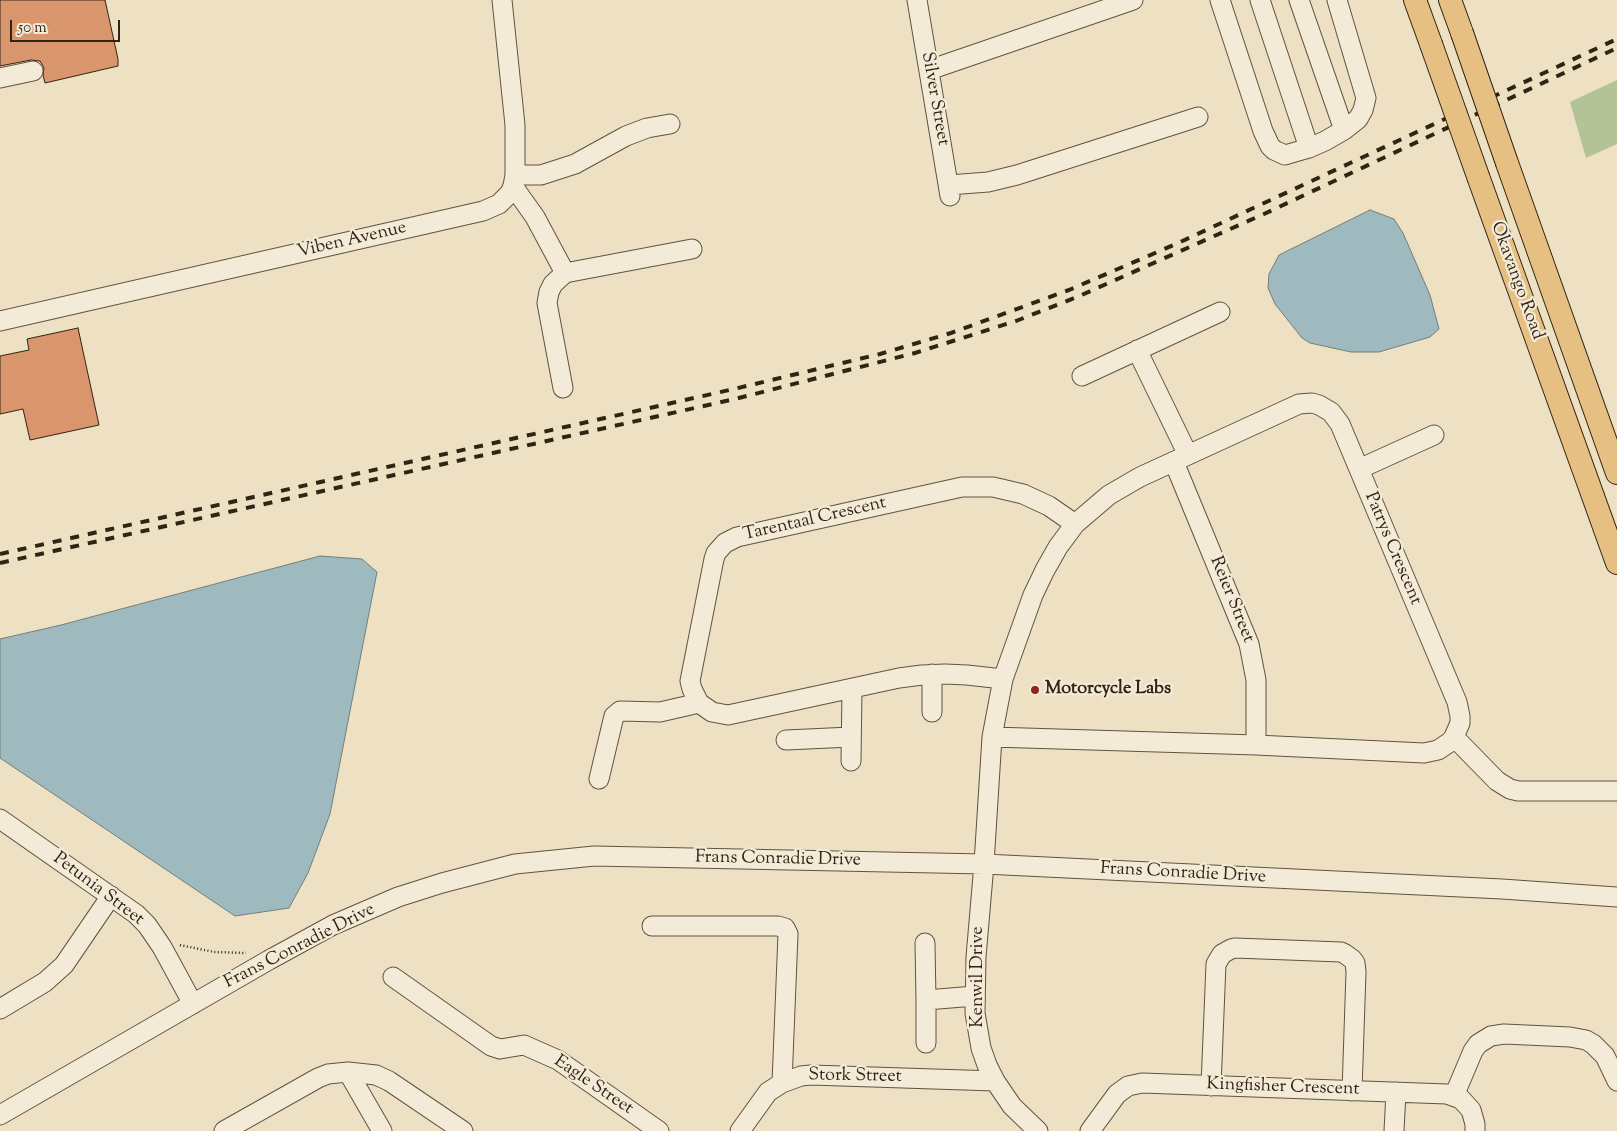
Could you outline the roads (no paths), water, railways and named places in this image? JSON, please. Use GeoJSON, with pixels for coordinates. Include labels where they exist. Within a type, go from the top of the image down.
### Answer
{"type":"FeatureCollection","features":[{"type":"Feature","properties":{"kind":"main road","name":"Okavango Road"},"geometry":{"type":"LineString","coordinates":[[1415,0],[1617,563]]}},
{"type":"Feature","properties":{"kind":"main road","name":"Okavango Road"},"geometry":{"type":"LineString","coordinates":[[1450,0],[1617,473]]}},
{"type":"Feature","properties":{"kind":"street"},"geometry":{"type":"LineString","coordinates":[[502,0],[515,125],[514,180],[565,273]]}},
{"type":"Feature","properties":{"kind":"street","name":"Silver Street"},"geometry":{"type":"LineString","coordinates":[[917,0],[950,191],[1017,175],[1198,117]]}},
{"type":"Feature","properties":{"kind":"street"},"geometry":{"type":"LineString","coordinates":[[929,70],[1133,0]]}},
{"type":"Feature","properties":{"kind":"street"},"geometry":{"type":"LineString","coordinates":[[1220,0],[1263,131],[1270,146],[1285,155],[1325,141],[1358,119],[1363,110],[1366,98],[1337,0]]}},
{"type":"Feature","properties":{"kind":"street"},"geometry":{"type":"LineString","coordinates":[[1260,0],[1309,148]]}},
{"type":"Feature","properties":{"kind":"street"},"geometry":{"type":"LineString","coordinates":[[1299,0],[1344,130]]}},
{"type":"Feature","properties":{"kind":"street"},"geometry":{"type":"LineString","coordinates":[[0,78],[33,71]]}},
{"type":"Feature","properties":{"kind":"street"},"geometry":{"type":"LineString","coordinates":[[514,180],[541,175],[575,164],[626,136],[646,128],[670,124]]}},
{"type":"Feature","properties":{"kind":"street","name":"Viben Avenue"},"geometry":{"type":"LineString","coordinates":[[0,321],[484,211],[499,204],[506,198],[514,180]]}},
{"type":"Feature","properties":{"kind":"street"},"geometry":{"type":"LineString","coordinates":[[563,388],[548,303],[549,292],[553,284],[565,273],[692,249]]}},
{"type":"Feature","properties":{"kind":"street"},"geometry":{"type":"LineString","coordinates":[[1082,376],[1220,312]]}},
{"type":"Feature","properties":{"kind":"street","name":"Reier Street"},"geometry":{"type":"LineString","coordinates":[[1137,350],[1181,459],[1250,644],[1256,680],[1256,745]]}},
{"type":"Feature","properties":{"kind":"street","name":"Patrys Crescent"},"geometry":{"type":"LineString","coordinates":[[984,864],[992,737],[1003,679],[1023,621],[1045,570],[1058,547],[1075,524],[1109,495],[1140,478],[1299,404],[1312,403],[1326,408],[1336,418],[1457,702],[1460,723],[1454,737]]}},
{"type":"Feature","properties":{"kind":"street"},"geometry":{"type":"LineString","coordinates":[[1359,469],[1434,435]]}},
{"type":"Feature","properties":{"kind":"street","name":"Tarentaal Crescent"},"geometry":{"type":"LineString","coordinates":[[700,703],[692,689],[691,673],[714,559],[720,548],[730,540],[946,490],[978,486],[1009,490],[1036,499],[1075,524]]}},
{"type":"Feature","properties":{"kind":"street"},"geometry":{"type":"LineString","coordinates":[[599,779],[614,716],[620,711],[660,712],[700,703],[712,712],[728,715],[899,678],[932,674],[1003,679]]}},
{"type":"Feature","properties":{"kind":"street"},"geometry":{"type":"LineString","coordinates":[[932,674],[932,712]]}},
{"type":"Feature","properties":{"kind":"street"},"geometry":{"type":"LineString","coordinates":[[851,761],[852,689]]}},
{"type":"Feature","properties":{"kind":"street"},"geometry":{"type":"LineString","coordinates":[[786,740],[851,737]]}},
{"type":"Feature","properties":{"kind":"street"},"geometry":{"type":"LineString","coordinates":[[992,737],[1256,745],[1424,753],[1444,747],[1454,737],[1497,781],[1510,789],[1518,791],[1617,792]]}},
{"type":"Feature","properties":{"kind":"street","name":"Petunia Street"},"geometry":{"type":"LineString","coordinates":[[0,819],[136,914],[147,925],[162,947],[193,1004]]}},
{"type":"Feature","properties":{"kind":"street","name":"Frans Conradie Drive"},"geometry":{"type":"LineString","coordinates":[[0,1115],[333,925],[398,897],[442,883],[515,864],[594,856],[984,864],[1502,889],[1617,897]]}},
{"type":"Feature","properties":{"kind":"street","name":"Kenwil Drive"},"geometry":{"type":"LineString","coordinates":[[984,864],[976,957],[975,996],[977,1031],[987,1065],[995,1081],[1012,1106],[1038,1131]]}},
{"type":"Feature","properties":{"kind":"street"},"geometry":{"type":"LineString","coordinates":[[0,1009],[45,982],[64,965],[111,896]]}},
{"type":"Feature","properties":{"kind":"street"},"geometry":{"type":"LineString","coordinates":[[652,926],[778,926],[785,928],[788,934],[782,1083]]}},
{"type":"Feature","properties":{"kind":"street"},"geometry":{"type":"LineString","coordinates":[[925,943],[926,1043]]}},
{"type":"Feature","properties":{"kind":"street"},"geometry":{"type":"LineString","coordinates":[[1211,1086],[1216,964],[1222,954],[1236,948],[1341,952],[1352,959],[1355,963],[1356,972],[1352,1091]]}},
{"type":"Feature","properties":{"kind":"street","name":"Eagle Street"},"geometry":{"type":"LineString","coordinates":[[393,977],[491,1046],[500,1049],[524,1045],[558,1060],[659,1131]]}},
{"type":"Feature","properties":{"kind":"street"},"geometry":{"type":"LineString","coordinates":[[926,1000],[975,996]]}},
{"type":"Feature","properties":{"kind":"street"},"geometry":{"type":"LineString","coordinates":[[1475,1131],[1471,1110],[1454,1096],[1472,1052],[1478,1044],[1490,1036],[1504,1034],[1570,1037],[1586,1040],[1600,1049],[1617,1081]]}},
{"type":"Feature","properties":{"kind":"street"},"geometry":{"type":"LineString","coordinates":[[348,1072],[382,1131]]}},
{"type":"Feature","properties":{"kind":"street"},"geometry":{"type":"LineString","coordinates":[[224,1131],[318,1078],[328,1074],[348,1072],[376,1076],[389,1081],[463,1131]]}},
{"type":"Feature","properties":{"kind":"street","name":"Stork Street"},"geometry":{"type":"LineString","coordinates":[[740,1131],[768,1092],[792,1079],[811,1075],[995,1081]]}},
{"type":"Feature","properties":{"kind":"street","name":"Kingfisher Crescent"},"geometry":{"type":"LineString","coordinates":[[1090,1131],[1117,1094],[1128,1086],[1142,1083],[1447,1094],[1454,1096]]}},
{"type":"Feature","properties":{"kind":"street"},"geometry":{"type":"LineString","coordinates":[[1394,1131],[1396,1092]]}},
{"type":"Feature","properties":{"kind":"water"},"geometry":{"type":"Polygon","coordinates":[[[1370,210],[1394,219],[1403,233],[1430,295],[1439,329],[1430,337],[1379,352],[1351,352],[1310,343],[1302,338],[1275,304],[1268,288],[1269,274],[1279,255],[1370,210]]]}},
{"type":"Feature","properties":{"kind":"water"},"geometry":{"type":"Polygon","coordinates":[[[320,556],[362,559],[377,572],[330,814],[308,873],[289,908],[235,916],[0,758],[0,639],[61,625],[320,556]]]}},
{"type":"Feature","properties":{"kind":"railway"},"geometry":{"type":"LineString","coordinates":[[0,554],[734,389],[880,354],[951,333],[1069,290],[1176,244],[1617,39]]}},
{"type":"Feature","properties":{"kind":"railway"},"geometry":{"type":"LineString","coordinates":[[0,563],[735,399],[915,353],[1016,321],[1077,297],[1264,214],[1617,48]]}},
{"type":"Feature","properties":{"kind":"place","name":"Motorcycle Labs"},"geometry":{"type":"Point","coordinates":[1035,690]}}]}
